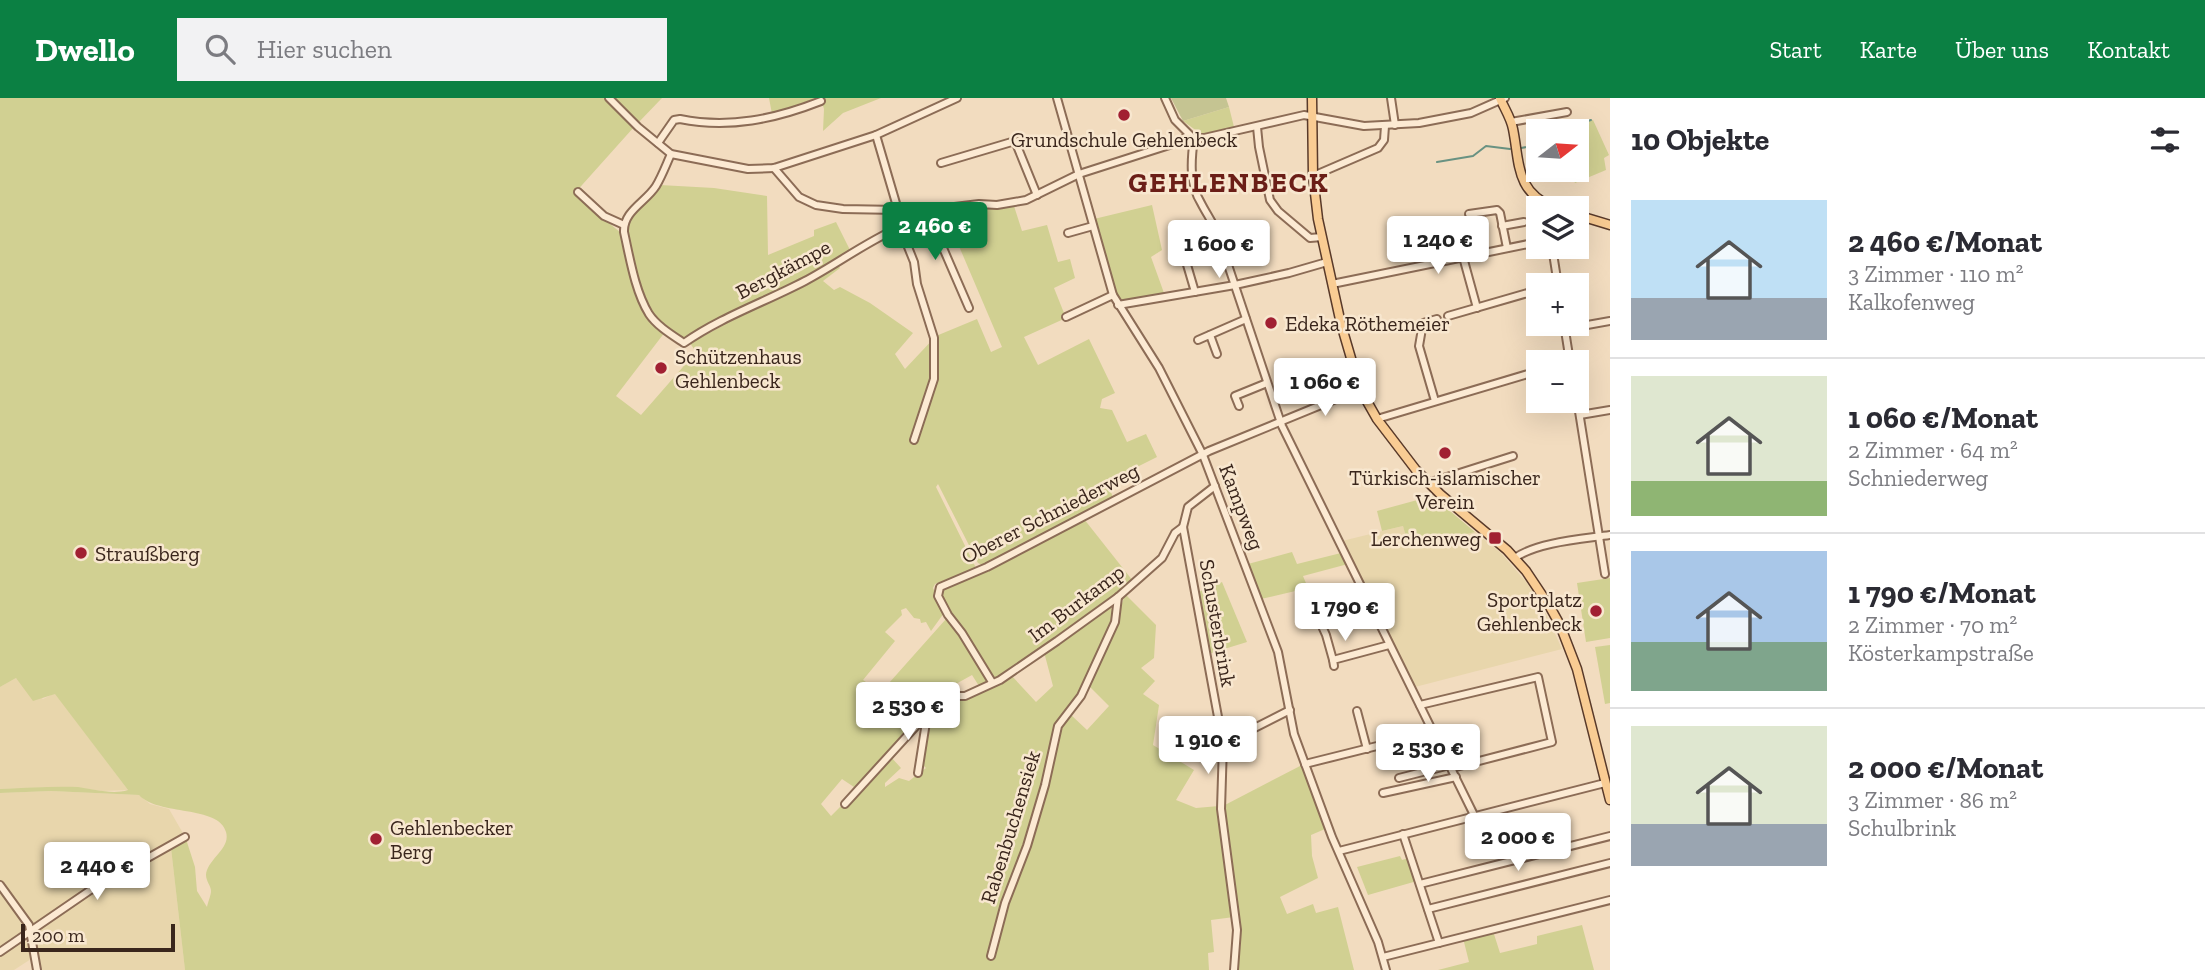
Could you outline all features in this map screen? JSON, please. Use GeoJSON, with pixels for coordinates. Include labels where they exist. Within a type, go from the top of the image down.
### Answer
{"type":"FeatureCollection","features":[{"type":"Feature","properties":{"kind":"main road"},"geometry":{"type":"LineString","coordinates":[[1312,98],[1313,176],[1322,237],[1352,367],[1360,389],[1377,419],[1427,483],[1495,538],[1537,586],[1560,625],[1567,643],[1584,693],[1610,800]]}},
{"type":"Feature","properties":{"kind":"main road"},"geometry":{"type":"LineString","coordinates":[[1502,99],[1511,122],[1517,163],[1523,181],[1536,196]]}},
{"type":"Feature","properties":{"kind":"main road"},"geometry":{"type":"LineString","coordinates":[[1589,219],[1610,225]]}},
{"type":"Feature","properties":{"kind":"street"},"geometry":{"type":"LineString","coordinates":[[609,98],[671,154],[748,169],[774,168],[876,135],[957,98]]}},
{"type":"Feature","properties":{"kind":"street","name":"Kampweg"},"geometry":{"type":"LineString","coordinates":[[1057,98],[1113,295],[1158,368],[1203,454],[1278,652],[1294,734],[1386,970]]}},
{"type":"Feature","properties":{"kind":"street"},"geometry":{"type":"LineString","coordinates":[[1165,98],[1175,120],[1191,136],[1203,138],[1304,115],[1343,123],[1385,126],[1448,119],[1471,113],[1502,99]]}},
{"type":"Feature","properties":{"kind":"street"},"geometry":{"type":"LineString","coordinates":[[1391,98],[1395,125]]}},
{"type":"Feature","properties":{"kind":"street"},"geometry":{"type":"LineString","coordinates":[[658,143],[674,120],[713,125],[734,123],[790,112],[821,101]]}},
{"type":"Feature","properties":{"kind":"street"},"geometry":{"type":"LineString","coordinates":[[1511,122],[1567,112]]}},
{"type":"Feature","properties":{"kind":"street"},"geometry":{"type":"LineString","coordinates":[[1313,176],[1378,148],[1384,140],[1385,126]]}},
{"type":"Feature","properties":{"kind":"street"},"geometry":{"type":"LineString","coordinates":[[1257,127],[1272,204],[1310,238],[1322,237]]}},
{"type":"Feature","properties":{"kind":"street"},"geometry":{"type":"LineString","coordinates":[[876,135],[898,210],[900,227],[914,262],[917,284],[934,338],[936,364],[932,387],[914,440]]}},
{"type":"Feature","properties":{"kind":"street"},"geometry":{"type":"LineString","coordinates":[[774,168],[799,197],[807,202],[843,208],[930,210],[979,204],[1009,204],[1037,195],[1079,174],[1191,136]]}},
{"type":"Feature","properties":{"kind":"street"},"geometry":{"type":"LineString","coordinates":[[1191,136],[1190,162],[1197,196],[1220,238],[1280,421],[1474,815]]}},
{"type":"Feature","properties":{"kind":"street"},"geometry":{"type":"LineString","coordinates":[[941,163],[1015,141],[1037,195]]}},
{"type":"Feature","properties":{"kind":"street"},"geometry":{"type":"LineString","coordinates":[[578,192],[604,216],[624,225],[629,214],[650,195],[671,154]]}},
{"type":"Feature","properties":{"kind":"street"},"geometry":{"type":"LineString","coordinates":[[930,210],[930,218],[969,308]]}},
{"type":"Feature","properties":{"kind":"street"},"geometry":{"type":"LineString","coordinates":[[1469,214],[1497,210],[1507,248]]}},
{"type":"Feature","properties":{"kind":"street"},"geometry":{"type":"LineString","coordinates":[[1502,226],[1524,222]]}},
{"type":"Feature","properties":{"kind":"street","name":"Bergkämpe"},"geometry":{"type":"LineString","coordinates":[[624,225],[633,269],[650,316],[684,343],[808,280],[854,250],[900,227]]}},
{"type":"Feature","properties":{"kind":"street"},"geometry":{"type":"LineString","coordinates":[[1068,233],[1093,226]]}},
{"type":"Feature","properties":{"kind":"street"},"geometry":{"type":"LineString","coordinates":[[1195,292],[1185,258],[1185,248],[1220,238]]}},
{"type":"Feature","properties":{"kind":"street"},"geometry":{"type":"LineString","coordinates":[[1332,284],[1526,244]]}},
{"type":"Feature","properties":{"kind":"street"},"geometry":{"type":"LineString","coordinates":[[1463,257],[1477,308]]}},
{"type":"Feature","properties":{"kind":"street"},"geometry":{"type":"LineString","coordinates":[[1118,305],[1235,285],[1327,262]]}},
{"type":"Feature","properties":{"kind":"street"},"geometry":{"type":"LineString","coordinates":[[1448,316],[1526,294]]}},
{"type":"Feature","properties":{"kind":"street"},"geometry":{"type":"LineString","coordinates":[[1066,317],[1113,295]]}},
{"type":"Feature","properties":{"kind":"street"},"geometry":{"type":"LineString","coordinates":[[1198,340],[1246,319]]}},
{"type":"Feature","properties":{"kind":"street"},"geometry":{"type":"LineString","coordinates":[[1435,401],[1419,346],[1423,323],[1437,319]]}},
{"type":"Feature","properties":{"kind":"street"},"geometry":{"type":"LineString","coordinates":[[1589,323],[1610,321]]}},
{"type":"Feature","properties":{"kind":"street"},"geometry":{"type":"LineString","coordinates":[[1210,335],[1217,354]]}},
{"type":"Feature","properties":{"kind":"street"},"geometry":{"type":"LineString","coordinates":[[1377,419],[1526,374]]}},
{"type":"Feature","properties":{"kind":"street"},"geometry":{"type":"LineString","coordinates":[[1239,406],[1235,396],[1268,383]]}},
{"type":"Feature","properties":{"kind":"street"},"geometry":{"type":"LineString","coordinates":[[1203,454],[1360,389]]}},
{"type":"Feature","properties":{"kind":"street"},"geometry":{"type":"LineString","coordinates":[[1605,574],[1580,415],[1610,411]]}},
{"type":"Feature","properties":{"kind":"street","name":"Oberer Schniederweg"},"geometry":{"type":"LineString","coordinates":[[992,682],[948,615],[938,596],[938,590],[944,584],[987,567],[1203,454]]}},
{"type":"Feature","properties":{"kind":"street"},"geometry":{"type":"LineString","coordinates":[[1427,483],[1513,457]]}},
{"type":"Feature","properties":{"kind":"street","name":"Im Burkamp"},"geometry":{"type":"LineString","coordinates":[[845,804],[937,703],[946,698],[965,696],[1006,676],[1118,597],[1162,558],[1175,533],[1183,527],[1188,507],[1215,486]]}},
{"type":"Feature","properties":{"kind":"street","name":"Schusterbrink"},"geometry":{"type":"LineString","coordinates":[[1183,527],[1223,744],[1221,809],[1237,930],[1234,970]]}},
{"type":"Feature","properties":{"kind":"street"},"geometry":{"type":"LineString","coordinates":[[1515,558],[1537,548],[1610,535]]}},
{"type":"Feature","properties":{"kind":"street","name":"Rabenbuchensiek"},"geometry":{"type":"LineString","coordinates":[[991,956],[1004,903],[1027,846],[1045,785],[1058,726],[1081,696],[1115,622],[1118,597]]}},
{"type":"Feature","properties":{"kind":"street"},"geometry":{"type":"LineString","coordinates":[[1316,613],[1326,635],[1333,663],[1390,645]]}},
{"type":"Feature","properties":{"kind":"street"},"geometry":{"type":"LineString","coordinates":[[1399,778],[1552,743],[1538,677],[1420,705]]}},
{"type":"Feature","properties":{"kind":"street"},"geometry":{"type":"LineString","coordinates":[[1223,744],[1290,710]]}},
{"type":"Feature","properties":{"kind":"street"},"geometry":{"type":"LineString","coordinates":[[1357,711],[1367,749]]}},
{"type":"Feature","properties":{"kind":"street"},"geometry":{"type":"LineString","coordinates":[[918,773],[928,715]]}},
{"type":"Feature","properties":{"kind":"street"},"geometry":{"type":"LineString","coordinates":[[1305,764],[1433,732]]}},
{"type":"Feature","properties":{"kind":"street"},"geometry":{"type":"LineString","coordinates":[[1383,793],[1456,777]]}},
{"type":"Feature","properties":{"kind":"street"},"geometry":{"type":"LineString","coordinates":[[1339,851],[1605,783]]}},
{"type":"Feature","properties":{"kind":"street"},"geometry":{"type":"LineString","coordinates":[[1403,834],[1439,943]]}},
{"type":"Feature","properties":{"kind":"street"},"geometry":{"type":"LineString","coordinates":[[1420,884],[1610,836]]}},
{"type":"Feature","properties":{"kind":"street"},"geometry":{"type":"LineString","coordinates":[[0,952],[89,891],[186,837]]}},
{"type":"Feature","properties":{"kind":"street"},"geometry":{"type":"LineString","coordinates":[[1428,909],[1610,863]]}},
{"type":"Feature","properties":{"kind":"street"},"geometry":{"type":"LineString","coordinates":[[0,885],[25,919],[30,931],[37,970]]}},
{"type":"Feature","properties":{"kind":"street"},"geometry":{"type":"LineString","coordinates":[[1383,957],[1610,900]]}},
{"type":"Feature","properties":{"kind":"shaded area"},"geometry":{"type":"Polygon","coordinates":[[[0,98],[606,98],[634,127],[574,194],[621,233],[630,269],[648,318],[665,332],[616,396],[641,415],[696,352],[690,343],[762,305],[759,300],[682,339],[652,315],[635,269],[625,225],[660,185],[714,188],[767,196],[768,255],[814,236],[814,230],[836,222],[853,256],[837,264],[840,268],[823,281],[834,290],[840,287],[870,303],[913,333],[895,354],[905,369],[936,336],[977,319],[991,352],[1002,347],[944,211],[979,206],[990,209],[1014,206],[1022,231],[1047,225],[1058,262],[1070,259],[1075,278],[1054,288],[1066,318],[1024,337],[1038,365],[1089,339],[1115,393],[1102,399],[1100,408],[1112,410],[1127,442],[1146,434],[1157,457],[1107,482],[1114,500],[984,566],[978,563],[938,484],[936,487],[976,568],[935,584],[933,588],[944,613],[931,631],[926,622],[921,623],[920,619],[914,618],[906,608],[901,610],[902,615],[885,632],[895,641],[863,680],[881,692],[946,619],[949,619],[989,681],[979,686],[972,675],[954,685],[952,692],[944,696],[930,683],[896,720],[908,734],[857,789],[842,779],[821,804],[831,816],[840,807],[844,807],[890,756],[901,768],[885,783],[885,787],[899,778],[909,781],[926,768],[920,762],[929,717],[935,707],[945,710],[1011,675],[1036,702],[1053,686],[1044,652],[1111,604],[1113,622],[1080,696],[1064,716],[1068,719],[1070,714],[1087,730],[1109,706],[1089,686],[1116,623],[1125,594],[1156,625],[1154,658],[1141,668],[1155,681],[1143,694],[1159,705],[1153,745],[1194,770],[1176,800],[1196,808],[1219,806],[1234,917],[1211,920],[1214,952],[1208,953],[1209,970],[185,970],[171,848],[186,839],[195,867],[197,891],[207,907],[211,891],[206,877],[207,869],[227,838],[221,824],[200,814],[148,802],[139,795],[51,791],[0,793],[0,789],[49,787],[78,787],[109,792],[128,790],[55,694],[33,701],[16,678],[0,687],[0,98]]]}},
{"type":"Feature","properties":{"kind":"shaded area"},"geometry":{"type":"Polygon","coordinates":[[[613,98],[662,98],[637,124],[613,98]]]}},
{"type":"Feature","properties":{"kind":"shaded area"},"geometry":{"type":"Polygon","coordinates":[[[769,98],[881,98],[843,113],[823,131],[824,109],[821,99],[772,114],[769,98]]]}},
{"type":"Feature","properties":{"kind":"shaded area"},"geometry":{"type":"Polygon","coordinates":[[[1171,98],[1226,98],[1229,107],[1183,121],[1171,98]]]}},
{"type":"Feature","properties":{"kind":"shaded area"},"geometry":{"type":"Polygon","coordinates":[[[1229,107],[1234,127],[1201,134],[1183,121],[1229,107]]]}},
{"type":"Feature","properties":{"kind":"shaded area"},"geometry":{"type":"Polygon","coordinates":[[[1593,120],[1609,155],[1604,158],[1606,170],[1589,177],[1589,121],[1593,120]]]}},
{"type":"Feature","properties":{"kind":"shaded area"},"geometry":{"type":"Polygon","coordinates":[[[1152,205],[1162,250],[1151,257],[1164,293],[1123,302],[1118,299],[1094,219],[1152,205]]]}},
{"type":"Feature","properties":{"kind":"shaded area"},"geometry":{"type":"Polygon","coordinates":[[[1432,496],[1475,532],[1409,548],[1403,526],[1382,531],[1377,511],[1432,496]]]}},
{"type":"Feature","properties":{"kind":"shaded area"},"geometry":{"type":"Polygon","coordinates":[[[1084,519],[1133,581],[1108,602],[1000,678],[993,679],[940,591],[943,587],[1084,519]]]}},
{"type":"Feature","properties":{"kind":"shaded area"},"geometry":{"type":"Polygon","coordinates":[[[1403,526],[1409,548],[1475,532],[1501,553],[1527,583],[1546,614],[1562,649],[1415,687],[1342,541],[1403,526]]]}},
{"type":"Feature","properties":{"kind":"shaded area"},"geometry":{"type":"Polygon","coordinates":[[[1292,552],[1297,564],[1341,553],[1348,564],[1303,576],[1308,588],[1261,599],[1248,564],[1292,552]]]}},
{"type":"Feature","properties":{"kind":"shaded area","name":"Sportplatz Gehlenbeck"},"geometry":{"type":"Polygon","coordinates":[[[1610,578],[1610,638],[1586,642],[1577,583],[1610,578]]]}},
{"type":"Feature","properties":{"kind":"shaded area"},"geometry":{"type":"Polygon","coordinates":[[[1222,582],[1247,642],[1208,654],[1196,593],[1222,582]]]}},
{"type":"Feature","properties":{"kind":"shaded area","name":"Sportplatz Gehlenbeck"},"geometry":{"type":"Polygon","coordinates":[[[1610,645],[1610,703],[1605,704],[1595,647],[1610,645]]]}},
{"type":"Feature","properties":{"kind":"shaded area"},"geometry":{"type":"Polygon","coordinates":[[[16,678],[43,699],[55,693],[128,790],[50,787],[0,789],[0,687],[16,678]]]}},
{"type":"Feature","properties":{"kind":"shaded area"},"geometry":{"type":"Polygon","coordinates":[[[1302,765],[1325,829],[1311,835],[1312,856],[1318,878],[1280,897],[1287,914],[1313,904],[1316,913],[1338,907],[1354,970],[1237,970],[1241,941],[1223,806],[1302,765]]]}},
{"type":"Feature","properties":{"kind":"shaded area"},"geometry":{"type":"Polygon","coordinates":[[[51,791],[139,795],[150,804],[169,809],[184,835],[102,879],[33,924],[0,880],[0,793],[51,791]]]}},
{"type":"Feature","properties":{"kind":"shaded area"},"geometry":{"type":"Polygon","coordinates":[[[171,848],[185,970],[39,970],[35,934],[38,928],[105,884],[171,848]]]}},
{"type":"Feature","properties":{"kind":"shaded area"},"geometry":{"type":"Polygon","coordinates":[[[1400,856],[1402,860],[1409,858],[1417,881],[1368,895],[1357,867],[1400,856]]]}},
{"type":"Feature","properties":{"kind":"shaded area"},"geometry":{"type":"Polygon","coordinates":[[[0,888],[28,928],[27,932],[0,950],[0,888]]]}},
{"type":"Feature","properties":{"kind":"shaded area"},"geometry":{"type":"Polygon","coordinates":[[[1582,925],[1594,970],[1438,970],[1469,962],[1463,938],[1493,931],[1500,953],[1537,944],[1537,936],[1582,925]]]}},
{"type":"Feature","properties":{"kind":"shaded area"},"geometry":{"type":"Polygon","coordinates":[[[22,941],[27,942],[31,959],[14,970],[0,970],[0,955],[22,941]]]}},
{"type":"Feature","properties":{"kind":"waterway"},"geometry":{"type":"LineString","coordinates":[[1437,162],[1473,156],[1486,146],[1510,149]]}},
{"type":"Feature","properties":{"kind":"waterway"},"geometry":{"type":"LineString","coordinates":[[1521,148],[1526,147]]}},
{"type":"Feature","properties":{"kind":"place","name":"Grundschule Gehlenbeck"},"geometry":{"type":"Point","coordinates":[1124,115]}},
{"type":"Feature","properties":{"kind":"place","name":"Edeka Röthemeier"},"geometry":{"type":"Point","coordinates":[1271,323]}},
{"type":"Feature","properties":{"kind":"place","name":"Schützenhaus Gehlenbeck"},"geometry":{"type":"Point","coordinates":[661,368]}},
{"type":"Feature","properties":{"kind":"place","name":"Türkisch-islamischer Verein"},"geometry":{"type":"Point","coordinates":[1445,453]}},
{"type":"Feature","properties":{"kind":"place","name":"Lerchenweg"},"geometry":{"type":"Point","coordinates":[1495,538]}},
{"type":"Feature","properties":{"kind":"place","name":"Straußberg"},"geometry":{"type":"Point","coordinates":[81,553]}},
{"type":"Feature","properties":{"kind":"place","name":"Sportplatz Gehlenbeck"},"geometry":{"type":"Point","coordinates":[1596,611]}},
{"type":"Feature","properties":{"kind":"place","name":"Gehlenbecker Berg"},"geometry":{"type":"Point","coordinates":[376,839]}},
{"type":"Feature","properties":{"kind":"district","name":"GEHLENBECK"},"geometry":{"type":"Point","coordinates":[1229,182]}}]}
